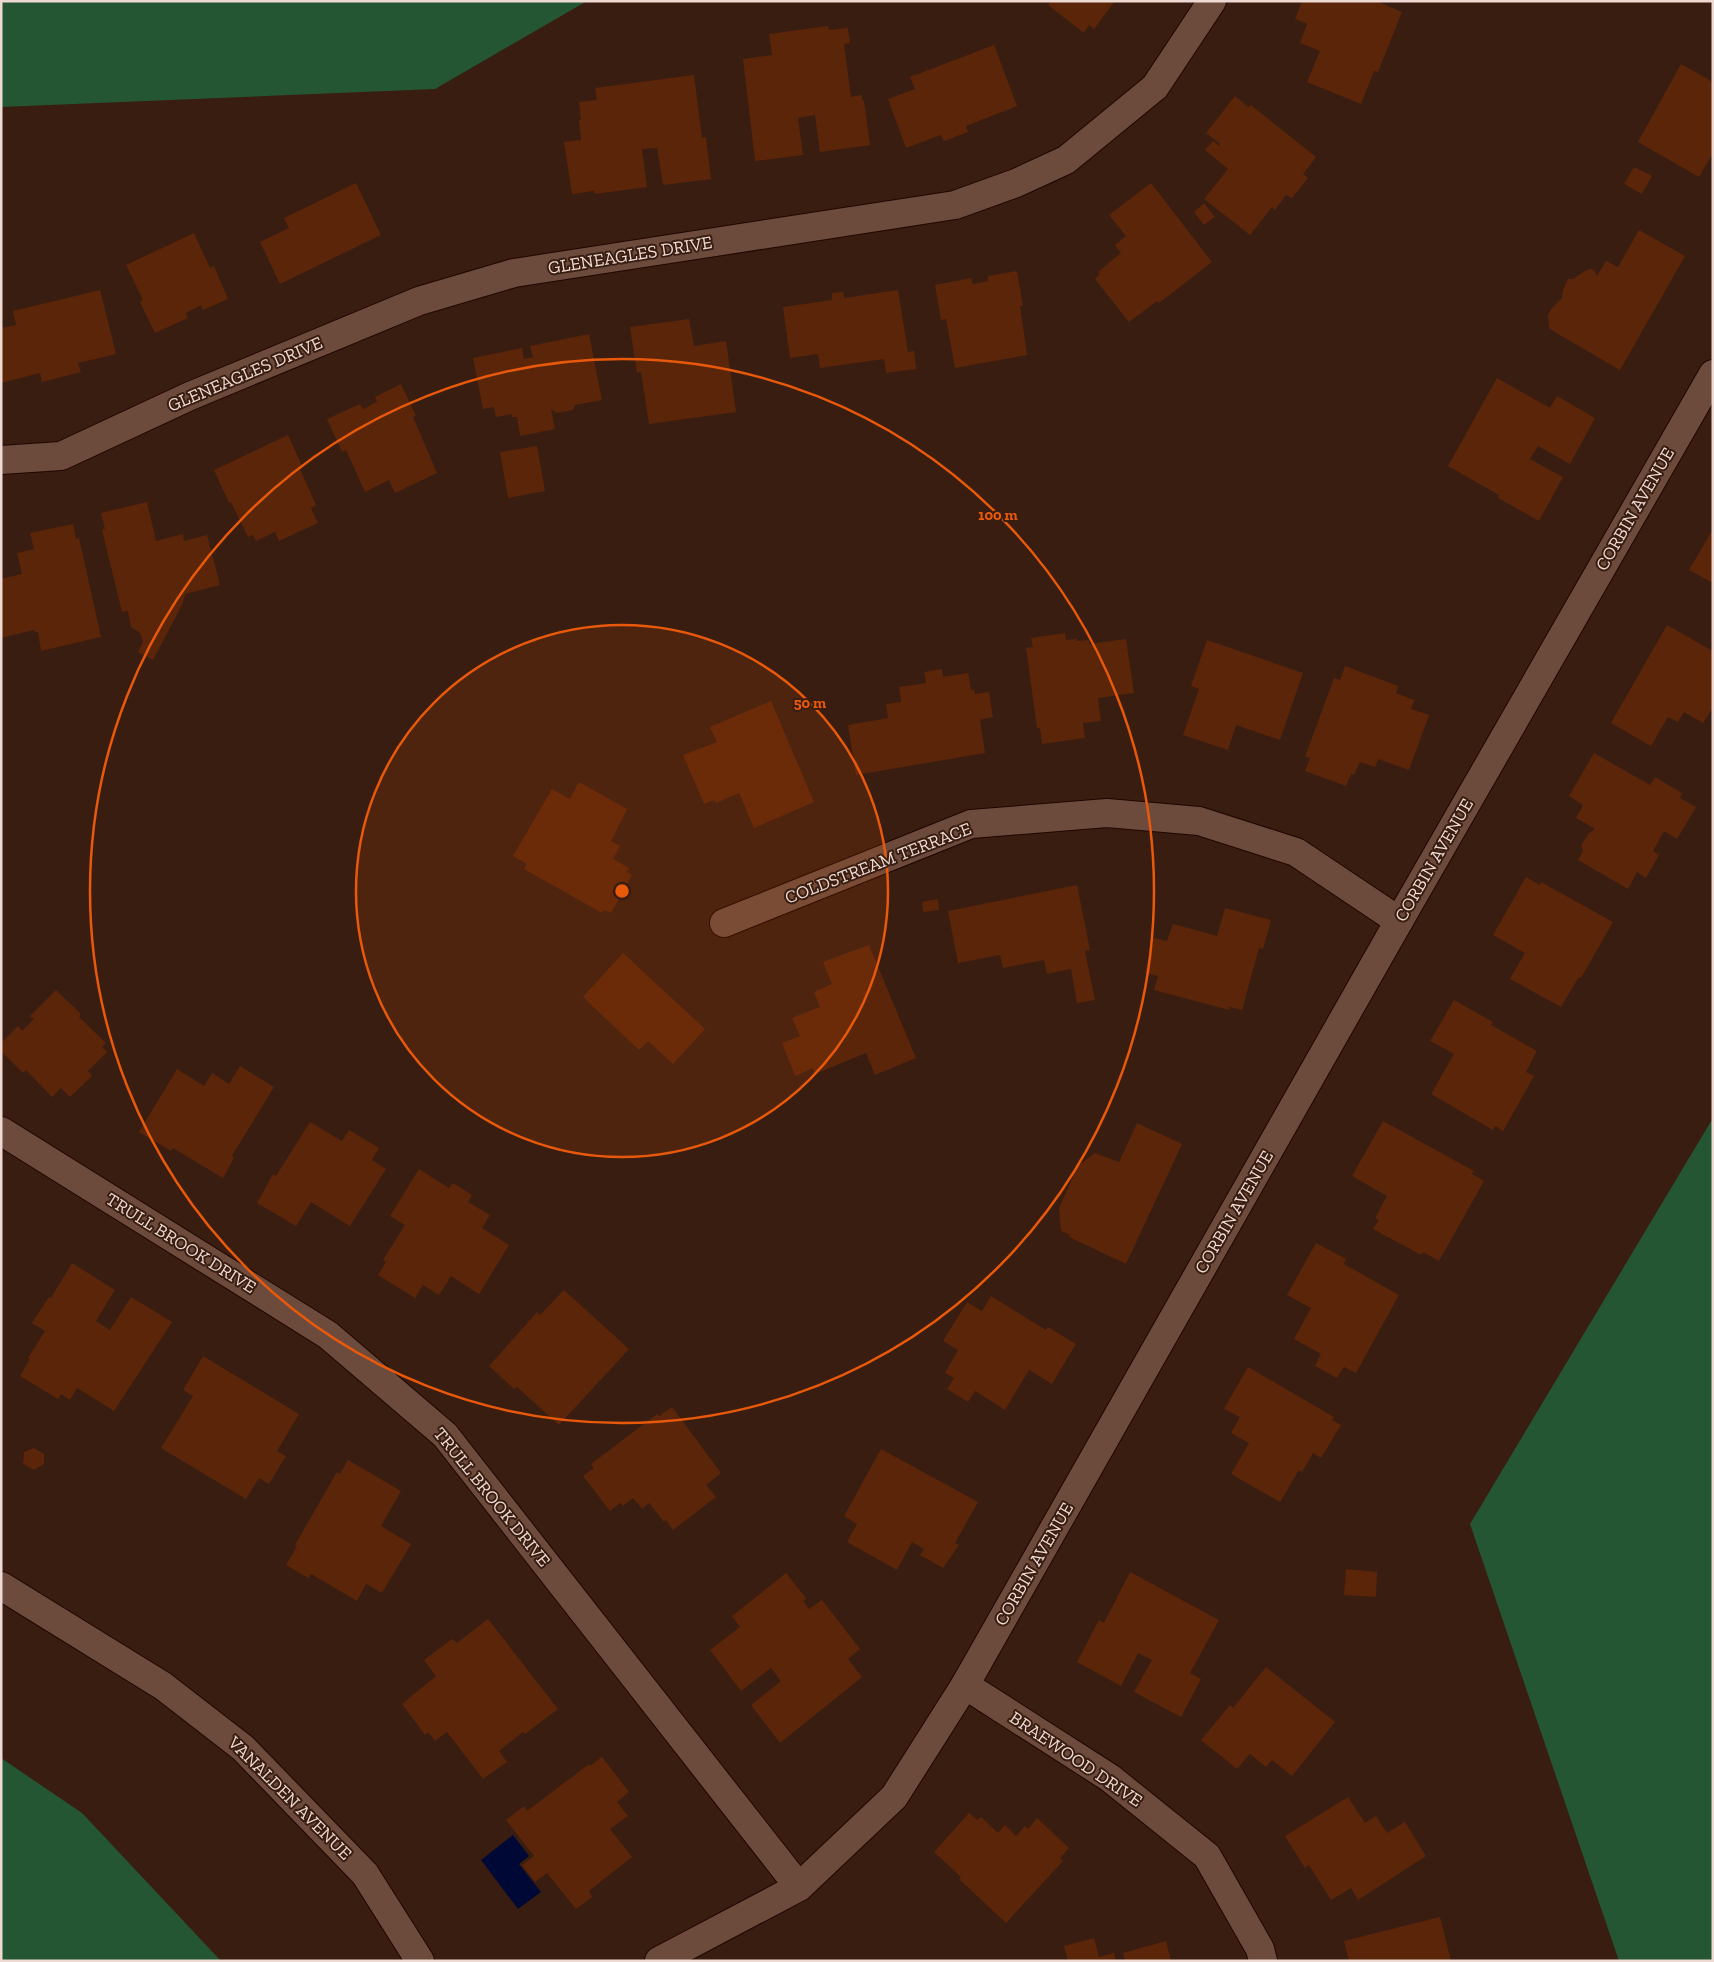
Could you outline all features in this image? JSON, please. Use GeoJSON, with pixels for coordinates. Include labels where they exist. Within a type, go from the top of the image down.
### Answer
{"type":"FeatureCollection","features":[{"type":"Feature","properties":{"kind":"street","name":"GLENEAGLES DRIVE"},"geometry":{"type":"LineString","coordinates":[[1,460],[61,456],[190,396],[419,301],[514,272],[955,205],[1016,183],[1066,160],[1154,87],[1212,1]]}},
{"type":"Feature","properties":{"kind":"street","name":"CORBIN AVENUE"},"geometry":{"type":"LineString","coordinates":[[659,1961],[799,1887],[894,1797],[965,1685],[1399,921],[1713,374]]}},
{"type":"Feature","properties":{"kind":"street","name":"COLDSTREAM TERRACE"},"geometry":{"type":"LineString","coordinates":[[724,924],[971,824],[1107,813],[1199,822],[1296,852],[1399,921]]}},
{"type":"Feature","properties":{"kind":"street","name":"TRULL BROOK DRIVE"},"geometry":{"type":"LineString","coordinates":[[1,1131],[328,1335],[445,1435],[799,1887]]}},
{"type":"Feature","properties":{"kind":"street","name":"VANALDEN AVENUE"},"geometry":{"type":"LineString","coordinates":[[1,1586],[163,1686],[243,1748],[365,1874],[420,1961]]}},
{"type":"Feature","properties":{"kind":"street","name":"BRAEWOOD DRIVE"},"geometry":{"type":"LineString","coordinates":[[965,1685],[1110,1778],[1207,1856],[1260,1949],[1263,1961]]}},
{"type":"Feature","properties":{"kind":"green space"},"geometry":{"type":"Polygon","coordinates":[[[1,1],[587,1],[435,89],[1,107],[1,1]]]}},
{"type":"Feature","properties":{"kind":"green space"},"geometry":{"type":"Polygon","coordinates":[[[1713,1118],[1713,1961],[1619,1961],[1470,1524],[1713,1118]]]}},
{"type":"Feature","properties":{"kind":"green space"},"geometry":{"type":"Polygon","coordinates":[[[1,1758],[82,1813],[221,1961],[1,1961],[1,1758]]]}},
{"type":"Feature","properties":{"kind":"water"},"geometry":{"type":"Polygon","coordinates":[[[513,1835],[529,1856],[519,1864],[541,1892],[518,1909],[481,1860],[513,1835]]]}},
{"type":"Feature","properties":{"kind":"building"},"geometry":{"type":"Polygon","coordinates":[[[1051,1],[1115,1],[1094,29],[1089,25],[1084,33],[1048,5],[1051,1]]]}},
{"type":"Feature","properties":{"kind":"building"},"geometry":{"type":"Polygon","coordinates":[[[1302,1],[1376,1],[1402,12],[1378,72],[1374,71],[1361,104],[1307,82],[1320,51],[1300,43],[1307,24],[1295,19],[1302,1]]]}},
{"type":"Feature","properties":{"kind":"building"},"geometry":{"type":"Polygon","coordinates":[[[828,26],[829,30],[848,28],[850,43],[844,44],[851,97],[862,95],[862,101],[864,100],[870,145],[820,152],[815,115],[798,118],[803,155],[755,161],[743,59],[772,55],[769,34],[828,26]]]}},
{"type":"Feature","properties":{"kind":"building"},"geometry":{"type":"Polygon","coordinates":[[[994,45],[1017,106],[966,126],[968,132],[944,141],[941,135],[906,148],[888,99],[915,89],[910,77],[994,45]]]}},
{"type":"Feature","properties":{"kind":"building"},"geometry":{"type":"Polygon","coordinates":[[[1681,64],[1713,82],[1713,153],[1699,177],[1638,142],[1681,64]]]}},
{"type":"Feature","properties":{"kind":"building"},"geometry":{"type":"Polygon","coordinates":[[[694,75],[702,138],[706,137],[711,179],[663,185],[657,148],[642,149],[647,187],[595,194],[594,191],[572,194],[564,142],[581,140],[579,102],[597,100],[595,88],[694,75]]]}},
{"type":"Feature","properties":{"kind":"building"},"geometry":{"type":"Polygon","coordinates":[[[1235,96],[1248,107],[1251,105],[1316,157],[1303,174],[1308,178],[1292,198],[1286,195],[1275,210],[1272,207],[1250,235],[1204,199],[1228,169],[1205,150],[1213,141],[1219,146],[1220,144],[1206,133],[1235,96]]]}},
{"type":"Feature","properties":{"kind":"building"},"geometry":{"type":"Polygon","coordinates":[[[1634,167],[1652,176],[1642,194],[1624,184],[1634,167]]]}},
{"type":"Feature","properties":{"kind":"building"},"geometry":{"type":"Polygon","coordinates":[[[356,183],[381,235],[280,284],[260,242],[289,228],[284,218],[356,183]]]}},
{"type":"Feature","properties":{"kind":"building"},"geometry":{"type":"Polygon","coordinates":[[[1151,183],[1212,262],[1159,303],[1157,301],[1129,322],[1095,279],[1100,274],[1098,272],[1121,253],[1115,245],[1126,236],[1109,215],[1151,183]]]}},
{"type":"Feature","properties":{"kind":"building"},"geometry":{"type":"Polygon","coordinates":[[[1204,203],[1215,217],[1204,225],[1194,212],[1204,203]]]}},
{"type":"Feature","properties":{"kind":"building"},"geometry":{"type":"Polygon","coordinates":[[[1639,230],[1685,256],[1620,370],[1549,328],[1548,315],[1562,298],[1568,279],[1573,279],[1590,269],[1594,270],[1597,276],[1606,261],[1618,267],[1639,230]]]}},
{"type":"Feature","properties":{"kind":"building"},"geometry":{"type":"Polygon","coordinates":[[[194,233],[210,268],[214,266],[228,299],[203,310],[201,305],[186,313],[188,318],[155,333],[140,302],[143,300],[126,265],[194,233]]]}},
{"type":"Feature","properties":{"kind":"building"},"geometry":{"type":"Polygon","coordinates":[[[1017,271],[1023,306],[1020,306],[1027,355],[955,368],[946,319],[941,320],[935,285],[971,278],[973,284],[988,281],[988,276],[1017,271]]]}},
{"type":"Feature","properties":{"kind":"building"},"geometry":{"type":"Polygon","coordinates":[[[100,290],[116,354],[78,363],[81,372],[42,382],[40,373],[1,383],[1,328],[16,325],[13,311],[100,290]]]}},
{"type":"Feature","properties":{"kind":"building"},"geometry":{"type":"Polygon","coordinates":[[[898,290],[908,352],[914,351],[916,369],[886,373],[884,359],[820,368],[818,354],[790,358],[783,307],[832,300],[832,293],[843,292],[844,298],[898,290]]]}},
{"type":"Feature","properties":{"kind":"building"},"geometry":{"type":"Polygon","coordinates":[[[689,319],[694,346],[726,341],[736,412],[649,424],[641,372],[637,373],[630,327],[689,319]]]}},
{"type":"Feature","properties":{"kind":"building"},"geometry":{"type":"Polygon","coordinates":[[[589,334],[602,400],[575,405],[573,410],[557,413],[551,409],[555,429],[520,436],[517,417],[512,417],[512,414],[496,417],[494,407],[483,409],[473,358],[522,348],[524,359],[533,357],[530,346],[589,334]]]}},
{"type":"Feature","properties":{"kind":"building"},"geometry":{"type":"Polygon","coordinates":[[[1497,378],[1550,408],[1557,396],[1595,418],[1570,464],[1538,446],[1530,459],[1563,477],[1539,521],[1498,498],[1499,495],[1448,466],[1497,378]]]}},
{"type":"Feature","properties":{"kind":"building"},"geometry":{"type":"Polygon","coordinates":[[[401,384],[416,416],[413,417],[437,473],[395,493],[389,480],[365,492],[346,450],[342,452],[327,419],[360,404],[363,409],[377,402],[375,397],[401,384]]]}},
{"type":"Feature","properties":{"kind":"building"},"geometry":{"type":"Polygon","coordinates":[[[288,435],[303,468],[300,469],[316,505],[311,508],[318,523],[279,541],[275,532],[256,541],[253,535],[248,537],[231,502],[229,503],[214,470],[288,435]]]}},
{"type":"Feature","properties":{"kind":"building"},"geometry":{"type":"Polygon","coordinates":[[[537,446],[545,491],[508,498],[500,452],[537,446]]]}},
{"type":"Feature","properties":{"kind":"building"},"geometry":{"type":"Polygon","coordinates":[[[147,502],[156,541],[183,534],[184,541],[207,535],[220,585],[185,594],[183,603],[153,660],[138,652],[143,642],[140,633],[131,627],[128,611],[122,612],[102,530],[105,529],[101,513],[147,502]]]}},
{"type":"Feature","properties":{"kind":"building"},"geometry":{"type":"Polygon","coordinates":[[[73,524],[76,539],[79,538],[101,637],[41,651],[38,632],[34,630],[1,638],[1,579],[22,574],[17,553],[34,549],[30,533],[73,524]]]}},
{"type":"Feature","properties":{"kind":"building"},"geometry":{"type":"Polygon","coordinates":[[[1713,529],[1713,583],[1689,570],[1713,529]]]}},
{"type":"Feature","properties":{"kind":"building"},"geometry":{"type":"Polygon","coordinates":[[[1667,625],[1713,651],[1713,707],[1703,723],[1684,712],[1678,722],[1668,717],[1651,746],[1611,723],[1667,625]]]}},
{"type":"Feature","properties":{"kind":"building"},"geometry":{"type":"Polygon","coordinates":[[[1065,633],[1066,640],[1089,640],[1089,644],[1126,639],[1134,693],[1098,698],[1101,721],[1083,723],[1085,738],[1042,744],[1040,728],[1037,728],[1026,648],[1033,647],[1031,638],[1065,633]]]}},
{"type":"Feature","properties":{"kind":"building"},"geometry":{"type":"Polygon","coordinates":[[[1207,640],[1303,673],[1280,740],[1236,725],[1228,750],[1183,735],[1199,689],[1191,686],[1207,640]]]}},
{"type":"Feature","properties":{"kind":"building"},"geometry":{"type":"Polygon","coordinates":[[[1345,666],[1398,686],[1396,693],[1414,700],[1411,709],[1429,715],[1409,770],[1378,759],[1375,767],[1360,762],[1354,775],[1351,774],[1346,786],[1305,771],[1310,758],[1305,757],[1334,678],[1340,680],[1345,666]]]}},
{"type":"Feature","properties":{"kind":"building"},"geometry":{"type":"Polygon","coordinates":[[[942,669],[943,677],[968,673],[971,690],[974,689],[975,694],[989,692],[993,717],[980,720],[985,753],[856,775],[848,725],[888,718],[886,704],[901,702],[899,687],[926,683],[924,672],[942,669]]]}},
{"type":"Feature","properties":{"kind":"building"},"geometry":{"type":"Polygon","coordinates":[[[771,701],[814,802],[754,828],[739,793],[716,803],[714,800],[704,804],[683,755],[717,742],[710,727],[771,701]]]}},
{"type":"Feature","properties":{"kind":"building"},"geometry":{"type":"Polygon","coordinates":[[[1594,753],[1650,785],[1655,777],[1682,793],[1680,798],[1696,807],[1677,839],[1664,831],[1653,851],[1659,855],[1646,878],[1637,872],[1628,889],[1578,860],[1583,851],[1581,845],[1589,833],[1595,829],[1576,818],[1583,805],[1569,796],[1594,753]]]}},
{"type":"Feature","properties":{"kind":"building"},"geometry":{"type":"Polygon","coordinates":[[[579,782],[627,809],[611,841],[620,846],[613,859],[629,868],[626,872],[632,875],[611,913],[604,910],[602,913],[524,869],[527,864],[513,856],[552,789],[570,799],[579,782]]]}},
{"type":"Feature","properties":{"kind":"building"},"geometry":{"type":"Polygon","coordinates":[[[1526,877],[1540,885],[1541,882],[1613,922],[1581,978],[1579,977],[1561,1007],[1510,979],[1525,953],[1493,935],[1526,877]]]}},
{"type":"Feature","properties":{"kind":"building"},"geometry":{"type":"Polygon","coordinates":[[[1077,885],[1090,950],[1085,951],[1095,1000],[1077,1003],[1071,969],[1047,974],[1044,960],[1003,968],[1000,955],[958,963],[948,911],[1077,885]]]}},
{"type":"Feature","properties":{"kind":"building"},"geometry":{"type":"Polygon","coordinates":[[[938,899],[939,910],[923,912],[922,902],[938,899]]]}},
{"type":"Feature","properties":{"kind":"building"},"geometry":{"type":"Polygon","coordinates":[[[1225,908],[1271,920],[1263,949],[1259,948],[1242,1010],[1230,1007],[1229,1010],[1154,990],[1158,976],[1145,973],[1154,938],[1167,941],[1173,924],[1217,936],[1225,908]]]}},
{"type":"Feature","properties":{"kind":"building"},"geometry":{"type":"Polygon","coordinates":[[[869,945],[916,1058],[875,1075],[866,1053],[815,1074],[813,1068],[795,1076],[782,1043],[800,1036],[792,1018],[820,1007],[814,992],[832,984],[823,962],[869,945]]]}},
{"type":"Feature","properties":{"kind":"building"},"geometry":{"type":"Polygon","coordinates":[[[623,953],[705,1029],[673,1064],[648,1041],[639,1050],[583,997],[623,953]]]}},
{"type":"Feature","properties":{"kind":"building"},"geometry":{"type":"Polygon","coordinates":[[[56,990],[81,1014],[79,1017],[106,1043],[102,1047],[107,1052],[88,1071],[92,1076],[70,1097],[61,1088],[52,1097],[26,1070],[23,1073],[1,1051],[1,1043],[18,1026],[22,1031],[34,1019],[30,1016],[56,990]]]}},
{"type":"Feature","properties":{"kind":"building"},"geometry":{"type":"Polygon","coordinates":[[[1454,1000],[1493,1022],[1491,1025],[1537,1051],[1526,1072],[1534,1076],[1503,1131],[1495,1126],[1493,1130],[1431,1094],[1454,1054],[1430,1041],[1454,1000]]]}},
{"type":"Feature","properties":{"kind":"building"},"geometry":{"type":"Polygon","coordinates":[[[240,1066],[274,1087],[232,1156],[234,1158],[223,1178],[173,1148],[171,1151],[139,1132],[177,1069],[204,1086],[212,1073],[229,1084],[240,1066]]]}},
{"type":"Feature","properties":{"kind":"building"},"geometry":{"type":"Polygon","coordinates":[[[1383,1121],[1474,1171],[1472,1174],[1484,1181],[1439,1261],[1423,1252],[1421,1255],[1373,1229],[1379,1220],[1375,1218],[1387,1196],[1352,1176],[1383,1121]]]}},
{"type":"Feature","properties":{"kind":"building"},"geometry":{"type":"Polygon","coordinates":[[[310,1122],[342,1141],[349,1130],[379,1148],[372,1160],[386,1169],[350,1226],[311,1202],[296,1226],[257,1203],[273,1174],[276,1176],[310,1122]]]}},
{"type":"Feature","properties":{"kind":"building"},"geometry":{"type":"Polygon","coordinates":[[[1137,1123],[1182,1144],[1126,1264],[1069,1237],[1070,1235],[1061,1231],[1059,1208],[1078,1166],[1095,1153],[1119,1162],[1137,1123]]]}},
{"type":"Feature","properties":{"kind":"building"},"geometry":{"type":"Polygon","coordinates":[[[419,1169],[449,1188],[453,1183],[472,1195],[468,1202],[490,1215],[482,1228],[509,1245],[479,1294],[451,1276],[439,1295],[423,1285],[415,1298],[378,1275],[386,1262],[383,1260],[405,1225],[390,1216],[419,1169]]]}},
{"type":"Feature","properties":{"kind":"building"},"geometry":{"type":"Polygon","coordinates":[[[1316,1243],[1346,1259],[1344,1264],[1399,1295],[1356,1373],[1344,1367],[1337,1378],[1315,1366],[1321,1354],[1294,1339],[1311,1308],[1287,1295],[1316,1243]]]}},
{"type":"Feature","properties":{"kind":"building"},"geometry":{"type":"Polygon","coordinates":[[[72,1263],[115,1290],[96,1321],[110,1330],[131,1297],[172,1322],[114,1411],[77,1388],[70,1400],[61,1394],[58,1399],[20,1376],[30,1359],[28,1358],[45,1331],[32,1323],[49,1297],[51,1298],[72,1263]]]}},
{"type":"Feature","properties":{"kind":"building"},"geometry":{"type":"Polygon","coordinates":[[[564,1290],[629,1349],[559,1425],[517,1387],[514,1389],[489,1366],[537,1312],[540,1315],[564,1290]]]}},
{"type":"Feature","properties":{"kind":"building"},"geometry":{"type":"Polygon","coordinates":[[[991,1296],[1046,1330],[1048,1327],[1076,1344],[1052,1384],[1029,1370],[1005,1410],[975,1391],[968,1402],[947,1389],[954,1378],[945,1373],[958,1350],[943,1341],[967,1302],[982,1311],[991,1296]]]}},
{"type":"Feature","properties":{"kind":"building"},"geometry":{"type":"Polygon","coordinates":[[[203,1356],[299,1414],[277,1451],[286,1456],[269,1484],[259,1478],[246,1499],[161,1448],[193,1396],[183,1390],[203,1356]]]}},
{"type":"Feature","properties":{"kind":"building"},"geometry":{"type":"Polygon","coordinates":[[[1248,1367],[1334,1417],[1332,1420],[1341,1425],[1321,1458],[1313,1453],[1302,1472],[1299,1470],[1280,1502],[1231,1474],[1249,1443],[1231,1433],[1240,1417],[1224,1409],[1248,1367]]]}},
{"type":"Feature","properties":{"kind":"building"},"geometry":{"type":"Polygon","coordinates":[[[672,1407],[721,1473],[706,1485],[716,1497],[673,1530],[649,1503],[642,1509],[633,1498],[623,1506],[620,1503],[610,1511],[583,1476],[594,1468],[591,1464],[657,1414],[659,1416],[672,1407]]]}},
{"type":"Feature","properties":{"kind":"building"},"geometry":{"type":"Polygon","coordinates":[[[34,1448],[44,1454],[44,1464],[34,1470],[23,1464],[24,1452],[34,1448]]]}},
{"type":"Feature","properties":{"kind":"building"},"geometry":{"type":"Polygon","coordinates":[[[881,1449],[978,1502],[955,1543],[959,1545],[943,1568],[920,1555],[924,1549],[912,1542],[897,1570],[847,1542],[857,1524],[844,1516],[881,1449]]]}},
{"type":"Feature","properties":{"kind":"building"},"geometry":{"type":"Polygon","coordinates":[[[348,1460],[401,1491],[381,1526],[411,1544],[382,1593],[366,1584],[357,1601],[311,1574],[308,1578],[286,1565],[297,1546],[295,1545],[337,1472],[340,1474],[348,1460]]]}},
{"type":"Feature","properties":{"kind":"building"},"geometry":{"type":"Polygon","coordinates":[[[1346,1569],[1377,1572],[1376,1597],[1344,1595],[1346,1569]]]}},
{"type":"Feature","properties":{"kind":"building"},"geometry":{"type":"Polygon","coordinates":[[[1130,1572],[1219,1620],[1190,1673],[1201,1679],[1181,1717],[1134,1692],[1152,1660],[1138,1653],[1121,1686],[1077,1662],[1099,1620],[1104,1623],[1130,1572]]]}},
{"type":"Feature","properties":{"kind":"building"},"geometry":{"type":"Polygon","coordinates":[[[786,1573],[806,1598],[803,1601],[809,1609],[822,1600],[860,1649],[848,1659],[862,1677],[780,1743],[751,1705],[781,1681],[771,1668],[741,1691],[710,1650],[740,1627],[732,1616],[786,1573]]]}},
{"type":"Feature","properties":{"kind":"building"},"geometry":{"type":"Polygon","coordinates":[[[488,1619],[558,1709],[525,1734],[523,1732],[499,1751],[507,1762],[483,1779],[447,1732],[435,1741],[428,1732],[425,1735],[402,1704],[436,1676],[424,1660],[452,1639],[457,1643],[488,1619]]]}},
{"type":"Feature","properties":{"kind":"building"},"geometry":{"type":"Polygon","coordinates":[[[1266,1667],[1335,1722],[1292,1776],[1272,1760],[1266,1767],[1250,1754],[1237,1769],[1201,1740],[1230,1705],[1233,1708],[1266,1667]]]}},
{"type":"Feature","properties":{"kind":"building"},"geometry":{"type":"Polygon","coordinates":[[[602,1757],[629,1792],[617,1802],[628,1816],[610,1829],[632,1857],[589,1891],[592,1897],[576,1909],[547,1873],[535,1882],[522,1865],[534,1856],[506,1820],[524,1806],[527,1811],[589,1764],[590,1766],[602,1757]]]}},
{"type":"Feature","properties":{"kind":"building"},"geometry":{"type":"Polygon","coordinates":[[[1348,1797],[1365,1823],[1376,1816],[1387,1833],[1405,1822],[1426,1856],[1358,1900],[1351,1888],[1331,1900],[1309,1865],[1305,1868],[1285,1836],[1348,1797]]]}},
{"type":"Feature","properties":{"kind":"building"},"geometry":{"type":"Polygon","coordinates":[[[969,1813],[977,1820],[981,1817],[998,1833],[1005,1825],[1016,1836],[1025,1826],[1028,1829],[1037,1818],[1069,1848],[1060,1858],[1063,1861],[1006,1923],[959,1879],[961,1877],[934,1852],[969,1813]]]}},
{"type":"Feature","properties":{"kind":"building"},"geometry":{"type":"Polygon","coordinates":[[[1440,1917],[1451,1961],[1349,1961],[1344,1941],[1440,1917]]]}},
{"type":"Feature","properties":{"kind":"building"},"geometry":{"type":"Polygon","coordinates":[[[1094,1938],[1099,1957],[1114,1953],[1116,1961],[1068,1961],[1064,1946],[1094,1938]]]}},
{"type":"Feature","properties":{"kind":"building"},"geometry":{"type":"Polygon","coordinates":[[[1166,1941],[1171,1961],[1125,1961],[1123,1953],[1166,1941]]]}}]}
